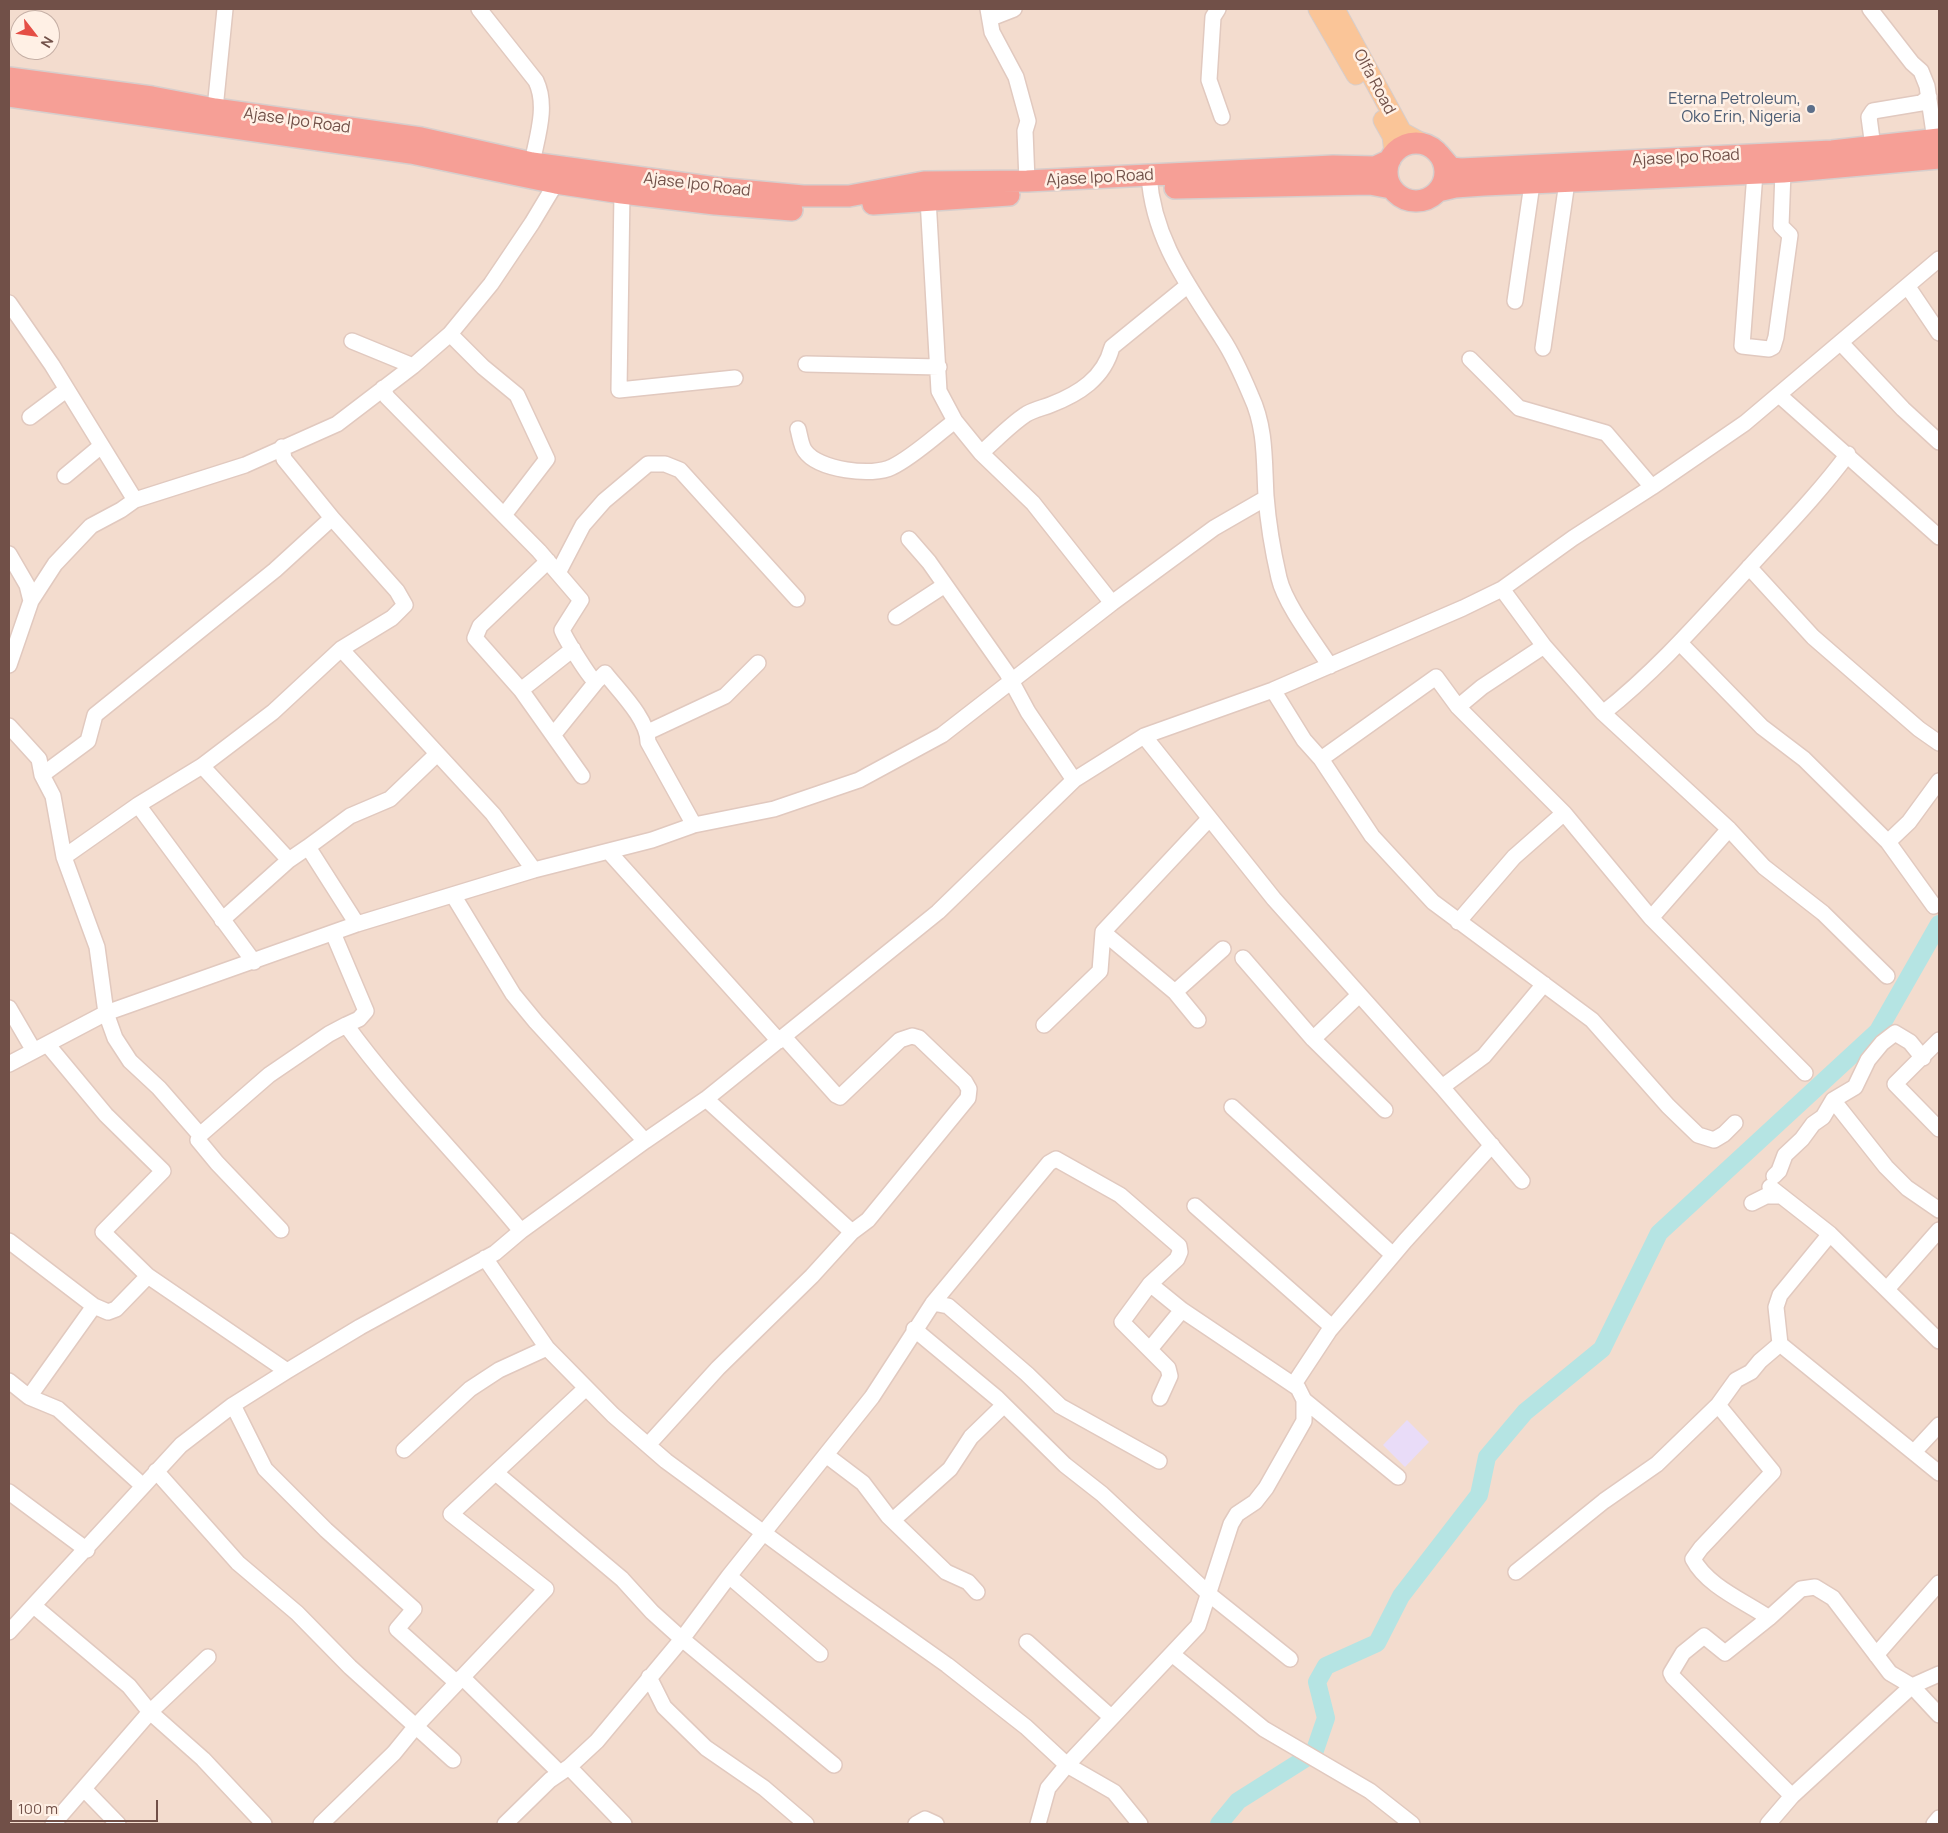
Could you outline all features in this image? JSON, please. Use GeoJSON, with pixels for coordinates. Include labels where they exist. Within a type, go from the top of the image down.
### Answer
{"type":"FeatureCollection","features":[{"type":"Feature","properties":{"kind":"highway","name":"Ajase Ipo Road"},"geometry":{"type":"LineString","coordinates":[[9,78],[152,97],[214,109],[421,138],[532,164],[557,175],[622,193],[716,204],[794,210],[1333,166],[1376,167],[1392,156]]}},
{"type":"Feature","properties":{"kind":"highway","name":"Ajase Ipo Road"},"geometry":{"type":"LineString","coordinates":[[9,96],[557,175],[802,196],[849,196],[924,182],[1370,184],[1392,188]]}},
{"type":"Feature","properties":{"kind":"highway"},"geometry":{"type":"LineString","coordinates":[[1408,144],[1432,149],[1445,173],[1438,191],[1424,200],[1415,201],[1402,198],[1392,188],[1387,169],[1392,156],[1408,144]]}},
{"type":"Feature","properties":{"kind":"highway","name":"Ajase Ipo Road"},"geometry":{"type":"LineString","coordinates":[[1432,149],[1451,168],[1461,169],[1832,151],[1873,147],[1938,146]]}},
{"type":"Feature","properties":{"kind":"highway","name":"Ajase Ipo Road"},"geometry":{"type":"LineString","coordinates":[[1438,191],[1460,186],[1783,172],[1938,146]]}},
{"type":"Feature","properties":{"kind":"main road"},"geometry":{"type":"LineString","coordinates":[[1318,9],[1392,136],[1392,156]]}},
{"type":"Feature","properties":{"kind":"main road","name":"Olfa Road"},"geometry":{"type":"LineString","coordinates":[[1335,9],[1402,132],[1432,149]]}},
{"type":"Feature","properties":{"kind":"street"},"geometry":{"type":"LineString","coordinates":[[214,109],[225,9]]}},
{"type":"Feature","properties":{"kind":"street"},"geometry":{"type":"LineString","coordinates":[[479,9],[536,81],[540,89],[541,113],[532,164]]}},
{"type":"Feature","properties":{"kind":"street"},"geometry":{"type":"LineString","coordinates":[[1014,9],[990,13],[992,32],[1016,77],[1028,121],[1025,131],[1027,181]]}},
{"type":"Feature","properties":{"kind":"street"},"geometry":{"type":"LineString","coordinates":[[1218,9],[1213,17],[1209,80],[1222,117]]}},
{"type":"Feature","properties":{"kind":"street"},"geometry":{"type":"LineString","coordinates":[[1870,9],[1912,63],[1921,71],[1929,97],[1938,146]]}},
{"type":"Feature","properties":{"kind":"street"},"geometry":{"type":"LineString","coordinates":[[1873,147],[1869,117],[1873,111],[1921,103],[1929,97]]}},
{"type":"Feature","properties":{"kind":"street"},"geometry":{"type":"LineString","coordinates":[[1755,173],[1742,346],[1769,349],[1773,347],[1776,337],[1790,236],[1781,226],[1783,172]]}},
{"type":"Feature","properties":{"kind":"street"},"geometry":{"type":"LineString","coordinates":[[9,665],[31,601],[55,564],[91,526],[135,500],[245,465],[337,424],[413,366],[450,334],[491,284],[557,175]]}},
{"type":"Feature","properties":{"kind":"street"},"geometry":{"type":"LineString","coordinates":[[1149,182],[1165,244],[1187,286],[1224,340],[1257,411],[1263,434],[1266,498],[1279,580],[1306,629],[1330,666]]}},
{"type":"Feature","properties":{"kind":"street"},"geometry":{"type":"LineString","coordinates":[[1543,348],[1567,182]]}},
{"type":"Feature","properties":{"kind":"street"},"geometry":{"type":"LineString","coordinates":[[1515,300],[1532,184]]}},
{"type":"Feature","properties":{"kind":"street"},"geometry":{"type":"LineString","coordinates":[[622,193],[619,390],[735,378]]}},
{"type":"Feature","properties":{"kind":"street"},"geometry":{"type":"LineString","coordinates":[[928,199],[939,391],[955,421],[981,453],[1033,503],[1112,603]]}},
{"type":"Feature","properties":{"kind":"street"},"geometry":{"type":"LineString","coordinates":[[9,1632],[87,1550],[181,1445],[233,1405],[287,1371],[360,1327],[485,1258],[645,1141],[706,1099],[938,912],[1074,780],[1144,736],[1273,690],[1502,589],[1573,538],[1652,487],[1744,423],[1939,259]]}},
{"type":"Feature","properties":{"kind":"street"},"geometry":{"type":"LineString","coordinates":[[981,453],[1026,414],[1073,396],[1082,390],[1110,357],[1112,347],[1187,286]]}},
{"type":"Feature","properties":{"kind":"street"},"geometry":{"type":"LineString","coordinates":[[1908,287],[1939,333]]}},
{"type":"Feature","properties":{"kind":"street"},"geometry":{"type":"LineString","coordinates":[[11,312],[66,390],[135,500]]}},
{"type":"Feature","properties":{"kind":"street"},"geometry":{"type":"LineString","coordinates":[[450,334],[482,368],[517,396],[547,459],[504,515]]}},
{"type":"Feature","properties":{"kind":"street"},"geometry":{"type":"LineString","coordinates":[[352,342],[413,366]]}},
{"type":"Feature","properties":{"kind":"street"},"geometry":{"type":"LineString","coordinates":[[1841,343],[1903,409],[1939,442]]}},
{"type":"Feature","properties":{"kind":"street"},"geometry":{"type":"LineString","coordinates":[[1470,359],[1519,408],[1606,433],[1652,487]]}},
{"type":"Feature","properties":{"kind":"street"},"geometry":{"type":"LineString","coordinates":[[806,364],[939,367]]}},
{"type":"Feature","properties":{"kind":"street"},"geometry":{"type":"LineString","coordinates":[[383,388],[387,396],[548,561],[581,600],[562,630],[566,643],[573,649],[591,679],[596,682]]}},
{"type":"Feature","properties":{"kind":"street"},"geometry":{"type":"LineString","coordinates":[[30,417],[66,390]]}},
{"type":"Feature","properties":{"kind":"street"},"geometry":{"type":"LineString","coordinates":[[1779,395],[1848,454],[1939,537]]}},
{"type":"Feature","properties":{"kind":"street"},"geometry":{"type":"LineString","coordinates":[[798,429],[804,451],[817,462],[851,470],[881,471],[894,467],[955,421]]}},
{"type":"Feature","properties":{"kind":"street"},"geometry":{"type":"LineString","coordinates":[[65,476],[101,446]]}},
{"type":"Feature","properties":{"kind":"street"},"geometry":{"type":"LineString","coordinates":[[64,857],[138,805],[202,766],[273,712],[341,649],[392,618],[405,605],[397,592],[332,518],[284,459],[282,447]]}},
{"type":"Feature","properties":{"kind":"street"},"geometry":{"type":"LineString","coordinates":[[1603,713],[1629,693],[1680,643],[1821,490],[1848,454]]}},
{"type":"Feature","properties":{"kind":"street"},"geometry":{"type":"LineString","coordinates":[[558,573],[583,525],[604,501],[648,464],[665,464],[680,470],[798,599]]}},
{"type":"Feature","properties":{"kind":"street"},"geometry":{"type":"LineString","coordinates":[[9,1064],[106,1013],[357,924],[534,870],[609,852],[694,825],[774,808],[859,780],[942,734],[1012,682],[1112,603],[1214,528],[1266,498]]}},
{"type":"Feature","properties":{"kind":"street"},"geometry":{"type":"LineString","coordinates":[[42,775],[88,741],[95,715],[275,570],[332,518]]}},
{"type":"Feature","properties":{"kind":"street"},"geometry":{"type":"LineString","coordinates":[[909,539],[1007,673],[1028,712],[1074,780]]}},
{"type":"Feature","properties":{"kind":"street"},"geometry":{"type":"LineString","coordinates":[[9,554],[27,585],[31,601]]}},
{"type":"Feature","properties":{"kind":"street"},"geometry":{"type":"LineString","coordinates":[[548,561],[480,626],[475,638],[521,690],[582,776]]}},
{"type":"Feature","properties":{"kind":"street"},"geometry":{"type":"LineString","coordinates":[[1749,567],[1813,637],[1918,729],[1937,737]]}},
{"type":"Feature","properties":{"kind":"street"},"geometry":{"type":"LineString","coordinates":[[896,617],[944,585]]}},
{"type":"Feature","properties":{"kind":"street"},"geometry":{"type":"LineString","coordinates":[[1502,589],[1544,646],[1603,713],[1729,829],[1764,868],[1823,913],[1887,976]]}},
{"type":"Feature","properties":{"kind":"street"},"geometry":{"type":"LineString","coordinates":[[1680,643],[1762,727],[1804,759],[1888,842],[1934,906]]}},
{"type":"Feature","properties":{"kind":"street"},"geometry":{"type":"LineString","coordinates":[[1458,707],[1482,687],[1544,646]]}},
{"type":"Feature","properties":{"kind":"street"},"geometry":{"type":"LineString","coordinates":[[341,649],[494,814],[534,870]]}},
{"type":"Feature","properties":{"kind":"street"},"geometry":{"type":"LineString","coordinates":[[521,690],[573,649]]}},
{"type":"Feature","properties":{"kind":"street"},"geometry":{"type":"LineString","coordinates":[[648,732],[725,696],[758,663]]}},
{"type":"Feature","properties":{"kind":"street"},"geometry":{"type":"LineString","coordinates":[[554,734],[605,672],[648,732],[648,742],[694,825]]}},
{"type":"Feature","properties":{"kind":"street"},"geometry":{"type":"LineString","coordinates":[[1321,759],[1436,677],[1458,707],[1564,813],[1650,918],[1805,1074]]}},
{"type":"Feature","properties":{"kind":"street"},"geometry":{"type":"LineString","coordinates":[[1273,690],[1304,740],[1321,759],[1372,836],[1432,902],[1592,1020],[1655,1093],[1698,1135],[1714,1140],[1735,1123]]}},
{"type":"Feature","properties":{"kind":"street"},"geometry":{"type":"LineString","coordinates":[[9,726],[39,759],[42,775],[53,796],[64,857],[97,947],[106,1013],[115,1038],[130,1061],[159,1088],[200,1135]]}},
{"type":"Feature","properties":{"kind":"street"},"geometry":{"type":"LineString","coordinates":[[1144,736],[1274,899],[1442,1087],[1522,1181]]}},
{"type":"Feature","properties":{"kind":"street"},"geometry":{"type":"LineString","coordinates":[[222,920],[289,860],[350,816],[390,799],[437,754]]}},
{"type":"Feature","properties":{"kind":"street"},"geometry":{"type":"LineString","coordinates":[[202,766],[289,860]]}},
{"type":"Feature","properties":{"kind":"street"},"geometry":{"type":"LineString","coordinates":[[1888,842],[1908,822],[1939,781]]}},
{"type":"Feature","properties":{"kind":"street"},"geometry":{"type":"LineString","coordinates":[[138,805],[254,962]]}},
{"type":"Feature","properties":{"kind":"street"},"geometry":{"type":"LineString","coordinates":[[1458,922],[1514,857],[1564,813]]}},
{"type":"Feature","properties":{"kind":"street"},"geometry":{"type":"LineString","coordinates":[[1044,1024],[1100,971],[1103,932],[1209,819]]}},
{"type":"Feature","properties":{"kind":"street"},"geometry":{"type":"LineString","coordinates":[[1650,918],[1729,829]]}},
{"type":"Feature","properties":{"kind":"street"},"geometry":{"type":"LineString","coordinates":[[308,847],[357,924]]}},
{"type":"Feature","properties":{"kind":"street"},"geometry":{"type":"LineString","coordinates":[[609,852],[781,1039],[836,1095],[840,1097],[900,1040],[912,1036],[920,1038],[965,1082],[969,1089],[968,1098],[868,1220],[852,1232],[812,1276],[718,1368],[648,1446]]}},
{"type":"Feature","properties":{"kind":"street"},"geometry":{"type":"LineString","coordinates":[[453,895],[512,994],[645,1141]]}},
{"type":"Feature","properties":{"kind":"street"},"geometry":{"type":"LineString","coordinates":[[1103,932],[1175,992],[1198,1020]]}},
{"type":"Feature","properties":{"kind":"street"},"geometry":{"type":"LineString","coordinates":[[281,1230],[217,1163],[198,1140],[200,1135],[269,1075],[329,1034],[359,1019],[366,1011],[333,933]]}},
{"type":"Feature","properties":{"kind":"street"},"geometry":{"type":"LineString","coordinates":[[1175,992],[1223,950]]}},
{"type":"Feature","properties":{"kind":"street"},"geometry":{"type":"LineString","coordinates":[[1243,958],[1314,1039],[1385,1110]]}},
{"type":"Feature","properties":{"kind":"street"},"geometry":{"type":"LineString","coordinates":[[1442,1087],[1484,1056],[1544,984]]}},
{"type":"Feature","properties":{"kind":"street"},"geometry":{"type":"LineString","coordinates":[[1314,1039],[1359,995]]}},
{"type":"Feature","properties":{"kind":"street"},"geometry":{"type":"LineString","coordinates":[[9,1008],[40,1047],[163,1171],[103,1232],[148,1276],[287,1371]]}},
{"type":"Feature","properties":{"kind":"street"},"geometry":{"type":"LineString","coordinates":[[346,1026],[375,1064],[475,1174],[521,1231]]}},
{"type":"Feature","properties":{"kind":"street"},"geometry":{"type":"LineString","coordinates":[[1752,1203],[1766,1196],[1775,1186],[1779,1170],[1786,1155],[1802,1139],[1813,1124],[1823,1117],[1833,1100],[1855,1087],[1868,1060],[1882,1043],[1895,1033],[1910,1042],[1923,1058]]}},
{"type":"Feature","properties":{"kind":"street"},"geometry":{"type":"LineString","coordinates":[[1939,1040],[1896,1084],[1939,1130]]}},
{"type":"Feature","properties":{"kind":"street"},"geometry":{"type":"LineString","coordinates":[[706,1099],[852,1232]]}},
{"type":"Feature","properties":{"kind":"street"},"geometry":{"type":"LineString","coordinates":[[1833,1100],[1886,1167],[1907,1188],[1939,1210]]}},
{"type":"Feature","properties":{"kind":"street"},"geometry":{"type":"LineString","coordinates":[[1232,1107],[1393,1255]]}},
{"type":"Feature","properties":{"kind":"street"},"geometry":{"type":"LineString","coordinates":[[1038,1824],[1048,1788],[1067,1765],[1198,1626],[1237,1514],[1254,1502],[1266,1488],[1304,1421],[1301,1394],[1294,1384],[1332,1327],[1393,1255],[1492,1145]]}},
{"type":"Feature","properties":{"kind":"street"},"geometry":{"type":"LineString","coordinates":[[505,1824],[597,1741],[682,1639],[763,1532],[872,1397],[914,1329],[933,1303],[1002,1218],[1049,1163],[1056,1159],[1120,1195],[1179,1246],[1180,1252],[1177,1259],[1150,1284],[1122,1322],[1168,1368],[1170,1376],[1160,1398]]}},
{"type":"Feature","properties":{"kind":"street"},"geometry":{"type":"LineString","coordinates":[[1775,1186],[1830,1234],[1939,1341]]}},
{"type":"Feature","properties":{"kind":"street"},"geometry":{"type":"LineString","coordinates":[[1194,1206],[1332,1327]]}},
{"type":"Feature","properties":{"kind":"street"},"geometry":{"type":"LineString","coordinates":[[1887,1289],[1939,1230]]}},
{"type":"Feature","properties":{"kind":"street"},"geometry":{"type":"LineString","coordinates":[[1830,1234],[1780,1295],[1776,1307],[1780,1344],[1939,1473]]}},
{"type":"Feature","properties":{"kind":"street"},"geometry":{"type":"LineString","coordinates":[[9,1241],[94,1306],[108,1312],[116,1309],[148,1276]]}},
{"type":"Feature","properties":{"kind":"street"},"geometry":{"type":"LineString","coordinates":[[485,1258],[547,1348],[586,1388],[648,1446],[763,1532],[947,1664],[1026,1727],[1067,1765],[1114,1792],[1140,1824]]}},
{"type":"Feature","properties":{"kind":"street"},"geometry":{"type":"LineString","coordinates":[[1150,1284],[1182,1310],[1301,1394],[1398,1476]]}},
{"type":"Feature","properties":{"kind":"street"},"geometry":{"type":"LineString","coordinates":[[933,1303],[948,1306],[1020,1368],[1060,1406],[1159,1461]]}},
{"type":"Feature","properties":{"kind":"street"},"geometry":{"type":"LineString","coordinates":[[29,1397],[94,1306]]}},
{"type":"Feature","properties":{"kind":"street"},"geometry":{"type":"LineString","coordinates":[[1150,1349],[1182,1310]]}},
{"type":"Feature","properties":{"kind":"street"},"geometry":{"type":"LineString","coordinates":[[914,1329],[1004,1405],[1065,1465],[1102,1494],[1210,1595],[1290,1659]]}},
{"type":"Feature","properties":{"kind":"street"},"geometry":{"type":"LineString","coordinates":[[1516,1572],[1604,1501],[1657,1464],[1718,1405],[1736,1380],[1751,1372],[1760,1361],[1780,1344]]}},
{"type":"Feature","properties":{"kind":"street"},"geometry":{"type":"LineString","coordinates":[[404,1450],[470,1389],[499,1370],[547,1348]]}},
{"type":"Feature","properties":{"kind":"street"},"geometry":{"type":"LineString","coordinates":[[9,1381],[29,1397],[58,1409],[143,1486]]}},
{"type":"Feature","properties":{"kind":"street"},"geometry":{"type":"LineString","coordinates":[[321,1824],[394,1753],[416,1726],[546,1589],[451,1514],[586,1388]]}},
{"type":"Feature","properties":{"kind":"street"},"geometry":{"type":"LineString","coordinates":[[233,1405],[265,1469],[326,1530],[388,1584],[414,1610],[397,1629],[565,1770],[624,1824]]}},
{"type":"Feature","properties":{"kind":"street"},"geometry":{"type":"LineString","coordinates":[[892,1520],[950,1469],[971,1437],[1004,1405]]}},
{"type":"Feature","properties":{"kind":"street"},"geometry":{"type":"LineString","coordinates":[[1718,1405],[1773,1472],[1701,1548],[1693,1559],[1698,1569],[1722,1590],[1740,1598],[1769,1618]]}},
{"type":"Feature","properties":{"kind":"street"},"geometry":{"type":"LineString","coordinates":[[1914,1452],[1939,1425]]}},
{"type":"Feature","properties":{"kind":"street"},"geometry":{"type":"LineString","coordinates":[[826,1455],[863,1483],[870,1495],[892,1520],[946,1572],[968,1582],[977,1592]]}},
{"type":"Feature","properties":{"kind":"street"},"geometry":{"type":"LineString","coordinates":[[156,1471],[238,1563],[297,1613],[350,1667],[453,1760]]}},
{"type":"Feature","properties":{"kind":"street"},"geometry":{"type":"LineString","coordinates":[[496,1473],[622,1579],[652,1612],[682,1639],[834,1765]]}},
{"type":"Feature","properties":{"kind":"street"},"geometry":{"type":"LineString","coordinates":[[9,1492],[87,1550]]}},
{"type":"Feature","properties":{"kind":"street"},"geometry":{"type":"LineString","coordinates":[[729,1576],[820,1654]]}},
{"type":"Feature","properties":{"kind":"street"},"geometry":{"type":"LineString","coordinates":[[1876,1655],[1939,1583]]}},
{"type":"Feature","properties":{"kind":"street"},"geometry":{"type":"LineString","coordinates":[[1792,1796],[1673,1678],[1671,1673],[1683,1653],[1704,1636],[1725,1653],[1769,1618],[1801,1589],[1815,1586],[1833,1598],[1890,1673],[1912,1686],[1939,1715]]}},
{"type":"Feature","properties":{"kind":"street"},"geometry":{"type":"LineString","coordinates":[[34,1606],[129,1686],[150,1712],[203,1759],[261,1823]]}},
{"type":"Feature","properties":{"kind":"street"},"geometry":{"type":"LineString","coordinates":[[1027,1642],[1111,1718]]}},
{"type":"Feature","properties":{"kind":"street"},"geometry":{"type":"LineString","coordinates":[[1172,1654],[1264,1729],[1370,1791],[1412,1824]]}},
{"type":"Feature","properties":{"kind":"street"},"geometry":{"type":"LineString","coordinates":[[53,1824],[150,1712],[208,1658]]}},
{"type":"Feature","properties":{"kind":"street"},"geometry":{"type":"LineString","coordinates":[[1768,1824],[1792,1796],[1912,1686],[1939,1674]]}},
{"type":"Feature","properties":{"kind":"street"},"geometry":{"type":"LineString","coordinates":[[649,1677],[664,1707],[706,1748],[764,1788],[806,1824]]}},
{"type":"Feature","properties":{"kind":"street"},"geometry":{"type":"LineString","coordinates":[[84,1789],[118,1824]]}},
{"type":"Feature","properties":{"kind":"street"},"geometry":{"type":"LineString","coordinates":[[1934,1824],[1939,1818]]}},
{"type":"Feature","properties":{"kind":"street"},"geometry":{"type":"LineString","coordinates":[[916,1824],[925,1819],[936,1824]]}},
{"type":"Feature","properties":{"kind":"shaded area"},"geometry":{"type":"Polygon","coordinates":[[[9,9],[1939,9],[1939,1824],[9,1824],[9,9]]]}},
{"type":"Feature","properties":{"kind":"shaded area"},"geometry":{"type":"Polygon","coordinates":[[[1407,1420],[1429,1442],[1405,1467],[1383,1445],[1407,1420]]]}},
{"type":"Feature","properties":{"kind":"waterway"},"geometry":{"type":"LineString","coordinates":[[1219,1824],[1238,1801],[1314,1753],[1326,1718],[1317,1682],[1326,1666],[1377,1643],[1401,1596],[1479,1495],[1487,1457],[1525,1412],[1602,1349],[1659,1233],[1878,1031],[1939,924]]}},
{"type":"Feature","properties":{"kind":"place","name":"Eterna Petroleum, Oko Erin, Nigeria"},"geometry":{"type":"Point","coordinates":[1811,109]}}]}
